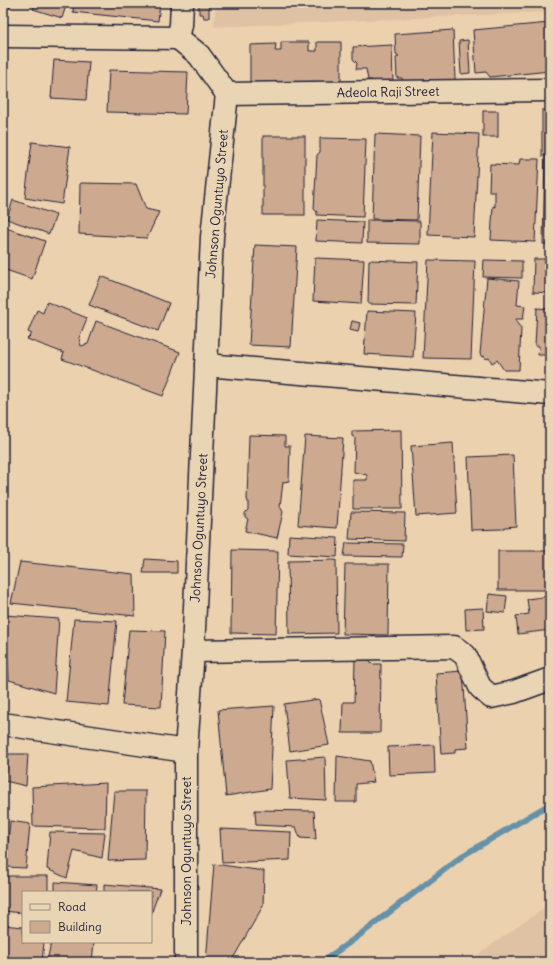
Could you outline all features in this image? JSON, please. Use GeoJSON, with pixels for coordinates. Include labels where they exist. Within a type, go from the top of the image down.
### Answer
{"type":"FeatureCollection","features":[{"type":"Feature","properties":{"kind":"street"},"geometry":{"type":"LineString","coordinates":[[178,38],[181,25],[182,3]]}},
{"type":"Feature","properties":{"kind":"street"},"geometry":{"type":"LineString","coordinates":[[3,36],[178,38],[198,55],[227,94]]}},
{"type":"Feature","properties":{"kind":"street","name":"Adeola Raji Street"},"geometry":{"type":"LineString","coordinates":[[227,94],[550,90]]}},
{"type":"Feature","properties":{"kind":"street","name":"Johnson Oguntuyo Street"},"geometry":{"type":"LineString","coordinates":[[186,962],[186,750],[193,651],[212,237],[227,94]]}},
{"type":"Feature","properties":{"kind":"street"},"geometry":{"type":"LineString","coordinates":[[206,365],[550,394]]}},
{"type":"Feature","properties":{"kind":"street"},"geometry":{"type":"LineString","coordinates":[[193,651],[454,647],[465,655],[480,687],[491,697],[514,692],[550,679]]}},
{"type":"Feature","properties":{"kind":"street"},"geometry":{"type":"LineString","coordinates":[[3,724],[186,750]]}},
{"type":"Feature","properties":{"kind":"shaded area"},"geometry":{"type":"Polygon","coordinates":[[[216,3],[550,3],[550,12],[214,27],[216,3]]]}},
{"type":"Feature","properties":{"kind":"shaded area"},"geometry":{"type":"Polygon","coordinates":[[[550,904],[550,962],[467,962],[550,904]]]}},
{"type":"Feature","properties":{"kind":"building"},"geometry":{"type":"Polygon","coordinates":[[[3,3],[11,3],[10,8],[3,7],[3,3]]]}},
{"type":"Feature","properties":{"kind":"building"},"geometry":{"type":"Polygon","coordinates":[[[35,3],[67,3],[62,18],[33,9],[35,3]]]}},
{"type":"Feature","properties":{"kind":"building"},"geometry":{"type":"Polygon","coordinates":[[[74,3],[160,3],[158,21],[73,12],[74,3]]]}},
{"type":"Feature","properties":{"kind":"building"},"geometry":{"type":"Polygon","coordinates":[[[199,3],[209,3],[209,18],[204,18],[203,14],[199,14],[199,3]]]}},
{"type":"Feature","properties":{"kind":"building"},"geometry":{"type":"Polygon","coordinates":[[[550,23],[550,71],[490,77],[486,72],[476,73],[473,30],[550,23]]]}},
{"type":"Feature","properties":{"kind":"building"},"geometry":{"type":"Polygon","coordinates":[[[453,30],[455,80],[403,83],[402,78],[397,78],[396,58],[399,56],[396,54],[395,34],[453,30]]]}},
{"type":"Feature","properties":{"kind":"building"},"geometry":{"type":"Polygon","coordinates":[[[468,40],[470,73],[461,74],[459,41],[468,40]]]}},
{"type":"Feature","properties":{"kind":"building"},"geometry":{"type":"Polygon","coordinates":[[[281,42],[309,42],[309,51],[317,51],[317,42],[341,42],[341,87],[250,87],[250,45],[276,44],[275,51],[281,51],[281,42]]]}},
{"type":"Feature","properties":{"kind":"building"},"geometry":{"type":"Polygon","coordinates":[[[392,45],[393,83],[373,84],[372,80],[368,80],[366,69],[356,69],[357,63],[353,59],[353,47],[392,45]]]}},
{"type":"Feature","properties":{"kind":"building"},"geometry":{"type":"Polygon","coordinates":[[[54,60],[89,62],[86,100],[51,98],[54,60]]]}},
{"type":"Feature","properties":{"kind":"building"},"geometry":{"type":"Polygon","coordinates":[[[3,62],[6,62],[4,87],[3,87],[3,62]]]}},
{"type":"Feature","properties":{"kind":"building"},"geometry":{"type":"Polygon","coordinates":[[[109,70],[188,72],[186,114],[107,112],[109,70]]]}},
{"type":"Feature","properties":{"kind":"building"},"geometry":{"type":"Polygon","coordinates":[[[542,110],[550,110],[550,156],[542,156],[542,110]]]}},
{"type":"Feature","properties":{"kind":"building"},"geometry":{"type":"Polygon","coordinates":[[[483,111],[498,111],[498,137],[483,137],[483,111]]]}},
{"type":"Feature","properties":{"kind":"building"},"geometry":{"type":"Polygon","coordinates":[[[433,132],[479,134],[474,237],[428,235],[433,132]]]}},
{"type":"Feature","properties":{"kind":"building"},"geometry":{"type":"Polygon","coordinates":[[[375,134],[420,136],[417,220],[372,219],[375,134]]]}},
{"type":"Feature","properties":{"kind":"building"},"geometry":{"type":"Polygon","coordinates":[[[263,136],[305,136],[305,215],[263,215],[263,136]]]}},
{"type":"Feature","properties":{"kind":"building"},"geometry":{"type":"Polygon","coordinates":[[[320,138],[366,139],[363,217],[317,215],[317,212],[314,209],[317,155],[320,152],[320,138]]]}},
{"type":"Feature","properties":{"kind":"building"},"geometry":{"type":"Polygon","coordinates":[[[32,142],[70,147],[62,204],[25,198],[32,142]]]}},
{"type":"Feature","properties":{"kind":"building"},"geometry":{"type":"Polygon","coordinates":[[[545,156],[550,157],[550,244],[543,244],[545,156]]]}},
{"type":"Feature","properties":{"kind":"building"},"geometry":{"type":"Polygon","coordinates":[[[520,159],[539,159],[535,242],[491,240],[493,206],[495,207],[495,192],[489,192],[490,164],[519,165],[520,159]]]}},
{"type":"Feature","properties":{"kind":"building"},"geometry":{"type":"Polygon","coordinates":[[[80,183],[136,184],[146,209],[159,212],[147,238],[79,234],[80,183]]]}},
{"type":"Feature","properties":{"kind":"building"},"geometry":{"type":"Polygon","coordinates":[[[13,200],[56,215],[49,234],[7,219],[13,200]]]}},
{"type":"Feature","properties":{"kind":"building"},"geometry":{"type":"Polygon","coordinates":[[[317,220],[363,222],[362,243],[316,241],[317,220]]]}},
{"type":"Feature","properties":{"kind":"building"},"geometry":{"type":"Polygon","coordinates":[[[367,220],[420,221],[420,244],[367,243],[367,220]]]}},
{"type":"Feature","properties":{"kind":"building"},"geometry":{"type":"Polygon","coordinates":[[[3,227],[45,241],[32,279],[3,269],[3,227]]]}},
{"type":"Feature","properties":{"kind":"building"},"geometry":{"type":"Polygon","coordinates":[[[255,245],[297,247],[291,347],[249,345],[255,245]]]}},
{"type":"Feature","properties":{"kind":"building"},"geometry":{"type":"Polygon","coordinates":[[[315,258],[364,260],[361,304],[313,301],[315,258]]]}},
{"type":"Feature","properties":{"kind":"building"},"geometry":{"type":"Polygon","coordinates":[[[534,259],[550,259],[550,293],[533,292],[534,259]]]}},
{"type":"Feature","properties":{"kind":"building"},"geometry":{"type":"Polygon","coordinates":[[[369,260],[418,262],[416,305],[368,304],[369,260]]]}},
{"type":"Feature","properties":{"kind":"building"},"geometry":{"type":"Polygon","coordinates":[[[428,260],[475,261],[471,359],[423,358],[428,260]]]}},
{"type":"Feature","properties":{"kind":"building"},"geometry":{"type":"Polygon","coordinates":[[[484,260],[522,261],[522,278],[483,277],[484,260]]]}},
{"type":"Feature","properties":{"kind":"building"},"geometry":{"type":"Polygon","coordinates":[[[101,276],[169,303],[158,331],[89,305],[101,276]]]}},
{"type":"Feature","properties":{"kind":"building"},"geometry":{"type":"Polygon","coordinates":[[[487,278],[519,281],[517,305],[525,306],[523,319],[516,319],[516,322],[521,328],[519,370],[504,370],[497,360],[492,363],[489,358],[486,359],[480,354],[487,278]]]}},
{"type":"Feature","properties":{"kind":"building"},"geometry":{"type":"Polygon","coordinates":[[[47,302],[87,318],[79,338],[81,346],[88,344],[96,321],[180,352],[163,396],[62,359],[64,353],[27,339],[32,334],[28,332],[37,310],[43,313],[47,302]]]}},
{"type":"Feature","properties":{"kind":"building"},"geometry":{"type":"Polygon","coordinates":[[[537,308],[550,309],[550,383],[548,383],[549,351],[547,350],[546,355],[538,355],[539,346],[535,346],[537,308]]]}},
{"type":"Feature","properties":{"kind":"building"},"geometry":{"type":"Polygon","coordinates":[[[367,311],[416,313],[413,357],[364,354],[367,311]]]}},
{"type":"Feature","properties":{"kind":"building"},"geometry":{"type":"Polygon","coordinates":[[[352,321],[360,323],[358,332],[350,330],[352,321]]]}},
{"type":"Feature","properties":{"kind":"building"},"geometry":{"type":"Polygon","coordinates":[[[401,430],[402,509],[353,509],[353,480],[367,480],[367,475],[354,472],[355,438],[352,436],[352,431],[401,430]]]}},
{"type":"Feature","properties":{"kind":"building"},"geometry":{"type":"Polygon","coordinates":[[[249,435],[285,436],[285,446],[290,446],[289,481],[283,482],[280,506],[283,512],[277,538],[245,531],[248,519],[245,517],[245,513],[248,510],[249,435]]]}},
{"type":"Feature","properties":{"kind":"building"},"geometry":{"type":"Polygon","coordinates":[[[305,436],[343,438],[337,528],[298,525],[305,436]]]}},
{"type":"Feature","properties":{"kind":"building"},"geometry":{"type":"Polygon","coordinates":[[[453,443],[457,513],[416,516],[411,446],[453,443]]]}},
{"type":"Feature","properties":{"kind":"building"},"geometry":{"type":"Polygon","coordinates":[[[513,455],[516,526],[505,527],[502,529],[471,530],[468,457],[513,455]]]}},
{"type":"Feature","properties":{"kind":"building"},"geometry":{"type":"Polygon","coordinates":[[[351,512],[405,513],[404,541],[349,539],[351,512]]]}},
{"type":"Feature","properties":{"kind":"building"},"geometry":{"type":"Polygon","coordinates":[[[289,535],[338,538],[337,557],[288,554],[289,535]]]}},
{"type":"Feature","properties":{"kind":"building"},"geometry":{"type":"Polygon","coordinates":[[[346,543],[403,544],[402,557],[344,556],[346,543]]]}},
{"type":"Feature","properties":{"kind":"building"},"geometry":{"type":"Polygon","coordinates":[[[232,550],[278,551],[276,634],[231,633],[232,550]]]}},
{"type":"Feature","properties":{"kind":"building"},"geometry":{"type":"Polygon","coordinates":[[[498,551],[550,551],[550,590],[498,590],[498,551]]]}},
{"type":"Feature","properties":{"kind":"building"},"geometry":{"type":"Polygon","coordinates":[[[145,559],[177,561],[177,573],[143,573],[145,559]]]}},
{"type":"Feature","properties":{"kind":"building"},"geometry":{"type":"Polygon","coordinates":[[[336,560],[337,633],[289,634],[288,561],[336,560]]]}},
{"type":"Feature","properties":{"kind":"building"},"geometry":{"type":"Polygon","coordinates":[[[20,562],[134,574],[135,616],[11,603],[20,562]]]}},
{"type":"Feature","properties":{"kind":"building"},"geometry":{"type":"Polygon","coordinates":[[[345,564],[389,564],[388,635],[343,634],[345,564]]]}},
{"type":"Feature","properties":{"kind":"building"},"geometry":{"type":"Polygon","coordinates":[[[489,594],[507,596],[505,613],[487,611],[489,594]]]}},
{"type":"Feature","properties":{"kind":"building"},"geometry":{"type":"Polygon","coordinates":[[[550,596],[550,630],[518,634],[516,616],[529,614],[527,599],[550,596]]]}},
{"type":"Feature","properties":{"kind":"building"},"geometry":{"type":"Polygon","coordinates":[[[483,608],[484,629],[466,630],[465,609],[483,608]]]}},
{"type":"Feature","properties":{"kind":"building"},"geometry":{"type":"Polygon","coordinates":[[[5,615],[59,619],[54,693],[9,680],[5,615]]]}},
{"type":"Feature","properties":{"kind":"building"},"geometry":{"type":"Polygon","coordinates":[[[74,619],[117,621],[109,706],[66,702],[74,619]]]}},
{"type":"Feature","properties":{"kind":"building"},"geometry":{"type":"Polygon","coordinates":[[[129,630],[165,631],[161,707],[122,705],[129,630]]]}},
{"type":"Feature","properties":{"kind":"building"},"geometry":{"type":"Polygon","coordinates":[[[355,659],[369,660],[373,664],[381,664],[380,733],[342,733],[343,702],[354,702],[355,659]]]}},
{"type":"Feature","properties":{"kind":"building"},"geometry":{"type":"Polygon","coordinates":[[[463,671],[468,748],[455,749],[455,753],[441,754],[436,673],[463,671]]]}},
{"type":"Feature","properties":{"kind":"building"},"geometry":{"type":"Polygon","coordinates":[[[319,699],[329,745],[290,751],[284,704],[319,699]]]}},
{"type":"Feature","properties":{"kind":"building"},"geometry":{"type":"Polygon","coordinates":[[[274,706],[270,789],[226,796],[218,710],[274,706]]]}},
{"type":"Feature","properties":{"kind":"building"},"geometry":{"type":"Polygon","coordinates":[[[434,745],[435,773],[389,775],[388,747],[434,745]]]}},
{"type":"Feature","properties":{"kind":"building"},"geometry":{"type":"Polygon","coordinates":[[[8,754],[28,754],[26,786],[5,781],[8,754]]]}},
{"type":"Feature","properties":{"kind":"building"},"geometry":{"type":"Polygon","coordinates":[[[337,756],[370,761],[374,782],[356,784],[356,802],[336,802],[337,756]]]}},
{"type":"Feature","properties":{"kind":"building"},"geometry":{"type":"Polygon","coordinates":[[[325,757],[326,800],[290,798],[287,760],[325,757]]]}},
{"type":"Feature","properties":{"kind":"building"},"geometry":{"type":"Polygon","coordinates":[[[106,783],[105,828],[33,826],[32,787],[106,783]]]}},
{"type":"Feature","properties":{"kind":"building"},"geometry":{"type":"Polygon","coordinates":[[[114,791],[146,791],[145,860],[108,861],[114,791]]]}},
{"type":"Feature","properties":{"kind":"building"},"geometry":{"type":"Polygon","coordinates":[[[255,810],[314,811],[316,839],[300,838],[296,827],[256,825],[255,810]]]}},
{"type":"Feature","properties":{"kind":"building"},"geometry":{"type":"Polygon","coordinates":[[[10,821],[30,824],[26,868],[6,867],[10,821]]]}},
{"type":"Feature","properties":{"kind":"building"},"geometry":{"type":"Polygon","coordinates":[[[220,829],[291,832],[290,860],[222,863],[220,829]]]}},
{"type":"Feature","properties":{"kind":"building"},"geometry":{"type":"Polygon","coordinates":[[[50,832],[105,833],[102,858],[74,851],[67,878],[47,869],[50,832]]]}},
{"type":"Feature","properties":{"kind":"building"},"geometry":{"type":"Polygon","coordinates":[[[214,864],[264,871],[263,906],[231,962],[206,962],[214,864]]]}},
{"type":"Feature","properties":{"kind":"building"},"geometry":{"type":"Polygon","coordinates":[[[3,876],[48,876],[48,891],[22,891],[22,913],[3,911],[3,876]]]}},
{"type":"Feature","properties":{"kind":"building"},"geometry":{"type":"Polygon","coordinates":[[[55,882],[97,885],[96,891],[55,891],[55,882]]]}},
{"type":"Feature","properties":{"kind":"building"},"geometry":{"type":"Polygon","coordinates":[[[104,884],[160,889],[152,911],[152,891],[104,891],[104,884]]]}},
{"type":"Feature","properties":{"kind":"building"},"geometry":{"type":"Polygon","coordinates":[[[3,925],[22,927],[22,943],[44,943],[42,962],[3,962],[3,925]]]}},
{"type":"Feature","properties":{"kind":"building"},"geometry":{"type":"Polygon","coordinates":[[[51,943],[94,943],[92,962],[47,962],[51,943]]]}},
{"type":"Feature","properties":{"kind":"waterway"},"geometry":{"type":"LineString","coordinates":[[322,962],[462,856],[550,804]]}}]}
